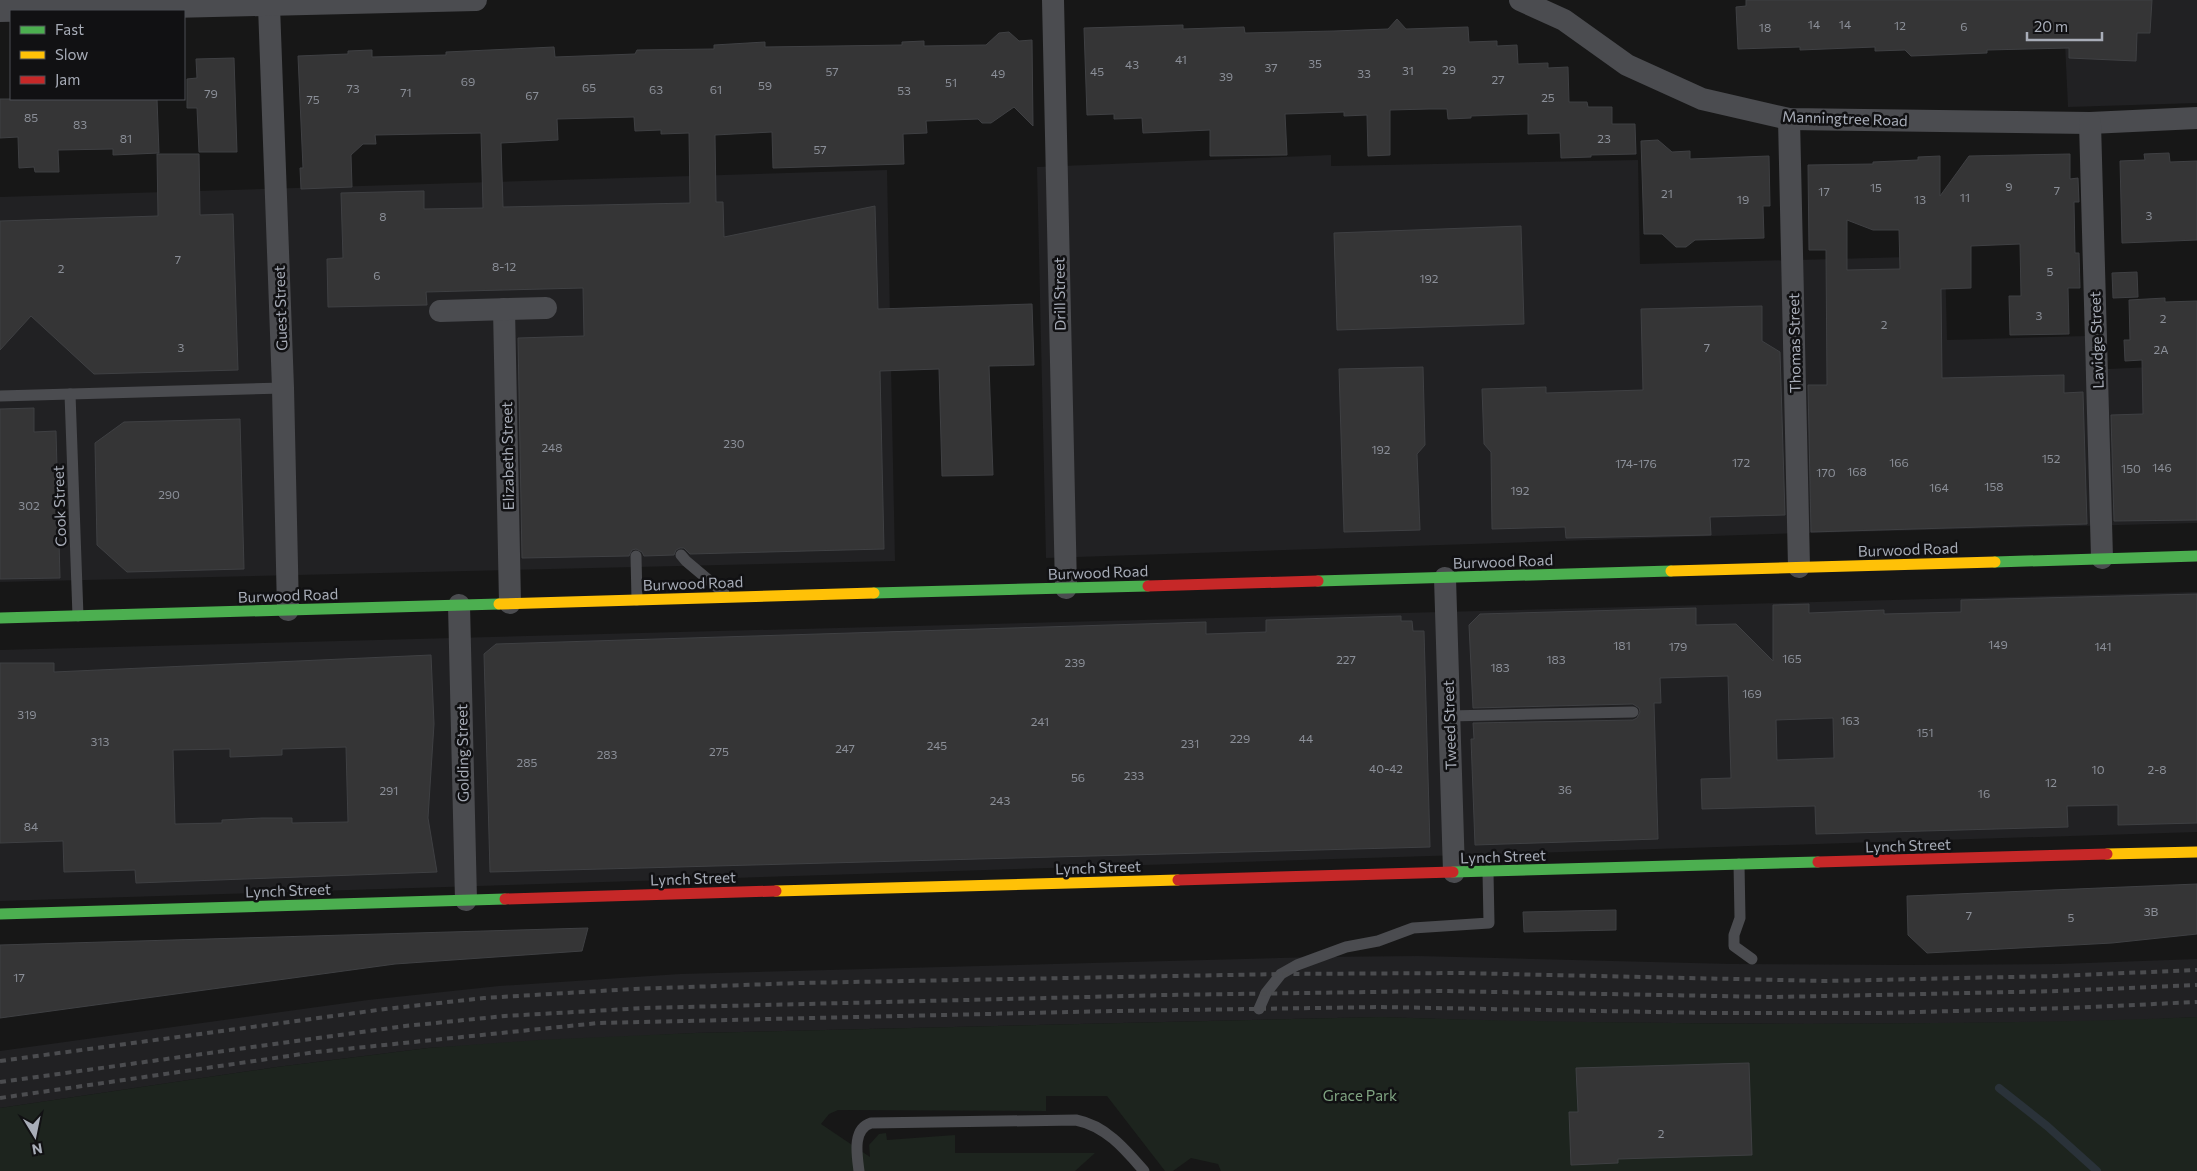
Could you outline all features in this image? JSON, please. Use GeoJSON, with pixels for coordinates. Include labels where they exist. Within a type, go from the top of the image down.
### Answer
{"type":"FeatureCollection","features":[{"type":"Feature","properties":{"kind":"main road","name":"Burwood Road"},"geometry":{"type":"LineString","coordinates":[[0,618],[2197,556]]}},
{"type":"Feature","properties":{"kind":"main road","name":"Lynch Street"},"geometry":{"type":"LineString","coordinates":[[0,914],[2197,852]]}},
{"type":"Feature","properties":{"kind":"street"},"geometry":{"type":"LineString","coordinates":[[54,10],[476,0]]}},
{"type":"Feature","properties":{"kind":"street","name":"Drill Street"},"geometry":{"type":"LineString","coordinates":[[1053,0],[1066,588]]}},
{"type":"Feature","properties":{"kind":"street","name":"Manningtree Road"},"geometry":{"type":"LineString","coordinates":[[1520,0],[1564,20],[1628,65],[1702,99],[1789,119],[2090,123],[2197,118]]}},
{"type":"Feature","properties":{"kind":"street","name":"Guest Street"},"geometry":{"type":"LineString","coordinates":[[269,6],[283,388],[288,610]]}},
{"type":"Feature","properties":{"kind":"street","name":"Thomas Street"},"geometry":{"type":"LineString","coordinates":[[1789,119],[1799,567]]}},
{"type":"Feature","properties":{"kind":"street","name":"Lavidge Street"},"geometry":{"type":"LineString","coordinates":[[2090,123],[2102,558]]}},
{"type":"Feature","properties":{"kind":"street"},"geometry":{"type":"LineString","coordinates":[[440,311],[546,308]]}},
{"type":"Feature","properties":{"kind":"street","name":"Elizabeth Street"},"geometry":{"type":"LineString","coordinates":[[504,309],[510,603]]}},
{"type":"Feature","properties":{"kind":"street","name":"Tweed Street"},"geometry":{"type":"LineString","coordinates":[[1445,578],[1454,872]]}},
{"type":"Feature","properties":{"kind":"street","name":"Golding Street"},"geometry":{"type":"LineString","coordinates":[[459,605],[466,900]]}},
{"type":"Feature","properties":{"kind":"lane"},"geometry":{"type":"LineString","coordinates":[[0,396],[283,388]]}},
{"type":"Feature","properties":{"kind":"lane","name":"Cook Street"},"geometry":{"type":"LineString","coordinates":[[70,394],[78,616]]}},
{"type":"Feature","properties":{"kind":"lane"},"geometry":{"type":"LineString","coordinates":[[681,555],[728,597]]}},
{"type":"Feature","properties":{"kind":"lane"},"geometry":{"type":"LineString","coordinates":[[636,556],[637,600]]}},
{"type":"Feature","properties":{"kind":"lane"},"geometry":{"type":"LineString","coordinates":[[1449,716],[1633,712]]}},
{"type":"Feature","properties":{"kind":"lane"},"geometry":{"type":"LineString","coordinates":[[1739,864],[1740,918],[1734,934],[1734,946],[1752,958]]}},
{"type":"Feature","properties":{"kind":"lane"},"geometry":{"type":"LineString","coordinates":[[1259,1009],[1266,993],[1281,974],[1297,965],[1346,947],[1378,941],[1414,928],[1489,924],[1488,872]]}},
{"type":"Feature","properties":{"kind":"lane"},"geometry":{"type":"LineString","coordinates":[[859,1171],[857,1142],[859,1134],[865,1125],[871,1123],[1076,1120],[1088,1122],[1116,1139],[1144,1171]]}},
{"type":"Feature","properties":{"kind":"shaded area"},"geometry":{"type":"Polygon","coordinates":[[[2063,0],[2197,0],[2197,103],[2068,107],[2063,0]]]}},
{"type":"Feature","properties":{"kind":"shaded area"},"geometry":{"type":"Polygon","coordinates":[[[1331,155],[1331,166],[1638,160],[1640,264],[1945,256],[1947,340],[2085,336],[2086,370],[2197,365],[2197,523],[1773,534],[1046,558],[1037,167],[1331,155]]]}},
{"type":"Feature","properties":{"kind":"shaded area"},"geometry":{"type":"Polygon","coordinates":[[[887,170],[895,561],[0,582],[0,197],[887,170]]]}},
{"type":"Feature","properties":{"kind":"shaded area"},"geometry":{"type":"Polygon","coordinates":[[[2197,592],[2197,832],[0,901],[0,650],[2197,592]]]}},
{"type":"Feature","properties":{"kind":"shaded area"},"geometry":{"type":"Polygon","coordinates":[[[1418,956],[1732,964],[1906,965],[2059,964],[2197,959],[2197,1017],[2106,1022],[1808,1024],[1529,1022],[1381,1017],[695,1033],[428,1048],[277,1067],[0,1108],[0,1051],[368,1000],[499,986],[680,974],[1418,956]]]}},
{"type":"Feature","properties":{"kind":"green space","name":"Grace Park"},"geometry":{"type":"Polygon","coordinates":[[[1381,1017],[1796,1024],[2033,1022],[2197,1017],[2197,1171],[1221,1171],[1218,1164],[1191,1158],[1173,1171],[1165,1171],[1107,1096],[1046,1096],[1046,1111],[838,1110],[829,1114],[821,1124],[870,1157],[869,1145],[879,1134],[886,1133],[887,1140],[955,1135],[955,1153],[1095,1153],[1075,1171],[0,1171],[0,1108],[277,1067],[428,1048],[538,1040],[695,1033],[1381,1017]]]}},
{"type":"Feature","properties":{"kind":"building"},"geometry":{"type":"Polygon","coordinates":[[[1746,0],[2152,0],[2150,33],[2137,33],[2136,61],[2069,58],[2069,48],[1987,50],[1987,53],[1911,56],[1905,50],[1875,51],[1875,47],[1800,50],[1800,47],[1738,49],[1736,7],[1746,6],[1746,0]]]}},
{"type":"Feature","properties":{"kind":"building"},"geometry":{"type":"Polygon","coordinates":[[[1397,19],[1406,29],[1468,27],[1469,42],[1497,41],[1497,46],[1517,45],[1518,64],[1548,63],[1548,68],[1568,67],[1569,102],[1587,102],[1588,107],[1612,107],[1612,124],[1635,124],[1636,154],[1561,158],[1560,133],[1528,134],[1528,114],[1471,116],[1471,118],[1448,119],[1447,109],[1390,110],[1390,155],[1368,156],[1367,115],[1344,116],[1344,112],[1285,114],[1287,155],[1210,156],[1210,130],[1143,133],[1142,118],[1114,119],[1114,114],[1087,115],[1084,28],[1183,25],[1183,29],[1244,27],[1245,33],[1334,31],[1388,29],[1397,19]]]}},
{"type":"Feature","properties":{"kind":"building"},"geometry":{"type":"Polygon","coordinates":[[[1009,32],[1019,41],[1032,40],[1033,126],[1014,107],[991,123],[982,123],[978,119],[926,121],[927,133],[903,134],[904,164],[773,168],[772,132],[715,135],[716,202],[723,202],[724,237],[875,206],[878,309],[1032,304],[1034,365],[989,366],[993,475],[942,476],[939,369],[880,371],[884,549],[690,554],[684,548],[680,548],[676,550],[674,555],[644,556],[642,552],[636,549],[632,550],[629,556],[522,558],[518,338],[584,336],[583,288],[426,292],[427,305],[328,307],[327,259],[343,258],[341,193],[424,191],[424,209],[483,208],[481,133],[375,135],[376,144],[363,144],[351,155],[352,187],[301,189],[300,168],[303,168],[298,56],[348,54],[348,51],[372,50],[372,57],[446,55],[446,52],[554,47],[555,57],[635,54],[637,50],[714,49],[714,45],[765,42],[765,47],[902,45],[902,42],[924,41],[924,46],[986,45],[999,33],[1009,32]],[[634,117],[557,119],[558,140],[501,143],[503,207],[690,203],[689,133],[661,134],[661,130],[635,131],[634,117]]]}},
{"type":"Feature","properties":{"kind":"building"},"geometry":{"type":"Polygon","coordinates":[[[234,58],[237,152],[199,152],[197,108],[187,108],[187,79],[197,78],[196,59],[234,58]]]}},
{"type":"Feature","properties":{"kind":"building"},"geometry":{"type":"Polygon","coordinates":[[[0,99],[157,100],[159,153],[113,155],[113,149],[58,150],[59,172],[35,172],[34,167],[19,168],[18,137],[0,138],[0,99]]]}},
{"type":"Feature","properties":{"kind":"building"},"geometry":{"type":"Polygon","coordinates":[[[1658,140],[1672,152],[1690,151],[1690,159],[1769,156],[1770,206],[1763,206],[1764,238],[1695,240],[1686,247],[1676,247],[1662,234],[1644,234],[1641,141],[1658,140]]]}},
{"type":"Feature","properties":{"kind":"building"},"geometry":{"type":"Polygon","coordinates":[[[2169,153],[2170,162],[2197,161],[2197,240],[2122,243],[2120,161],[2145,160],[2144,154],[2169,153]]]}},
{"type":"Feature","properties":{"kind":"building"},"geometry":{"type":"Polygon","coordinates":[[[157,154],[199,154],[200,215],[233,214],[238,370],[94,374],[31,316],[0,350],[0,221],[158,216],[157,154]]]}},
{"type":"Feature","properties":{"kind":"building"},"geometry":{"type":"Polygon","coordinates":[[[2070,154],[2070,179],[2078,178],[2079,202],[2074,202],[2075,253],[2079,253],[2080,288],[2068,288],[2069,334],[2010,335],[2009,296],[2021,296],[2020,244],[1971,246],[1971,288],[1941,289],[1942,378],[2064,375],[2064,393],[2083,392],[2087,524],[1811,532],[1808,385],[1827,385],[1826,250],[1809,250],[1808,165],[1873,164],[1873,162],[1918,160],[1918,157],[1940,156],[1940,196],[1969,156],[2070,154]],[[1847,220],[1847,270],[1900,269],[1899,230],[1873,230],[1847,220]]]}},
{"type":"Feature","properties":{"kind":"building"},"geometry":{"type":"Polygon","coordinates":[[[1521,226],[1524,324],[1337,330],[1334,233],[1521,226]]]}},
{"type":"Feature","properties":{"kind":"building"},"geometry":{"type":"Polygon","coordinates":[[[2137,272],[2138,297],[2113,298],[2112,273],[2137,272]]]}},
{"type":"Feature","properties":{"kind":"building"},"geometry":{"type":"Polygon","coordinates":[[[2165,298],[2165,302],[2197,301],[2197,520],[2114,521],[2111,415],[2143,414],[2142,360],[2125,361],[2124,340],[2130,340],[2129,300],[2165,298]]]}},
{"type":"Feature","properties":{"kind":"building"},"geometry":{"type":"Polygon","coordinates":[[[1762,306],[1762,341],[1780,352],[1785,515],[1710,517],[1711,535],[1566,538],[1565,527],[1492,529],[1491,452],[1484,444],[1482,389],[1546,387],[1546,393],[1643,390],[1641,309],[1762,306]]]}},
{"type":"Feature","properties":{"kind":"building"},"geometry":{"type":"Polygon","coordinates":[[[1423,367],[1425,445],[1417,454],[1420,530],[1344,532],[1339,369],[1423,367]]]}},
{"type":"Feature","properties":{"kind":"building"},"geometry":{"type":"Polygon","coordinates":[[[34,408],[34,432],[56,431],[60,578],[0,579],[0,409],[34,408]]]}},
{"type":"Feature","properties":{"kind":"building"},"geometry":{"type":"Polygon","coordinates":[[[240,419],[244,569],[127,572],[97,545],[95,443],[124,422],[240,419]]]}},
{"type":"Feature","properties":{"kind":"building"},"geometry":{"type":"Polygon","coordinates":[[[2197,594],[2197,823],[2118,825],[2118,805],[2067,806],[2068,827],[1816,834],[1815,806],[1702,809],[1701,779],[1731,778],[1728,676],[1660,678],[1661,703],[1654,703],[1658,839],[1475,845],[1471,739],[1474,739],[1473,723],[1633,720],[1637,718],[1640,712],[1639,708],[1633,704],[1473,708],[1469,625],[1480,614],[1696,608],[1696,625],[1736,624],[1773,661],[1773,605],[1809,604],[1809,613],[1884,610],[1884,614],[1961,612],[1961,600],[2197,594]],[[1833,718],[1776,720],[1777,760],[1834,758],[1833,718]]]}},
{"type":"Feature","properties":{"kind":"building"},"geometry":{"type":"Polygon","coordinates":[[[1401,616],[1401,621],[1412,621],[1413,631],[1424,631],[1430,847],[490,872],[484,654],[496,644],[1206,622],[1206,634],[1266,632],[1266,620],[1401,616]]]}},
{"type":"Feature","properties":{"kind":"building"},"geometry":{"type":"Polygon","coordinates":[[[431,655],[434,724],[428,818],[437,872],[136,883],[135,870],[64,872],[63,841],[0,843],[0,663],[54,663],[54,672],[431,655]],[[346,747],[282,749],[282,755],[230,757],[230,749],[173,750],[175,824],[222,823],[222,820],[262,818],[292,818],[292,823],[348,822],[346,747]]]}},
{"type":"Feature","properties":{"kind":"building"},"geometry":{"type":"Polygon","coordinates":[[[2197,884],[2197,934],[2112,943],[1927,953],[1908,935],[1907,896],[2197,884]]]}},
{"type":"Feature","properties":{"kind":"building"},"geometry":{"type":"Polygon","coordinates":[[[1616,910],[1616,930],[1524,932],[1523,912],[1616,910]]]}},
{"type":"Feature","properties":{"kind":"building"},"geometry":{"type":"Polygon","coordinates":[[[588,928],[582,951],[395,964],[0,1018],[0,945],[588,928]]]}},
{"type":"Feature","properties":{"kind":"building"},"geometry":{"type":"Polygon","coordinates":[[[1749,1063],[1752,1155],[1618,1159],[1618,1163],[1571,1165],[1569,1112],[1578,1112],[1576,1068],[1749,1063]]]}},
{"type":"Feature","properties":{"kind":"waterway"},"geometry":{"type":"LineString","coordinates":[[1999,1088],[2047,1126],[2097,1171]]}},
{"type":"Feature","properties":{"kind":"railway"},"geometry":{"type":"LineString","coordinates":[[0,1061],[385,1009],[484,998],[633,989],[799,983],[1281,974],[1459,973],[1826,981],[2055,976],[2197,970]]}},
{"type":"Feature","properties":{"kind":"railway"},"geometry":{"type":"LineString","coordinates":[[0,1082],[405,1026],[505,1016],[644,1008],[1166,995],[1441,991],[1773,997],[2059,991],[2197,985]]}},
{"type":"Feature","properties":{"kind":"railway"},"geometry":{"type":"LineString","coordinates":[[0,1098],[316,1052],[598,1023],[1380,1007],[1710,1013],[1881,1013],[2068,1008],[2197,1002]]}},
{"type":"Feature","properties":{"kind":"traffic: fast"},"geometry":{"type":"LineString","coordinates":[[1995,562],[2197,556]]}},
{"type":"Feature","properties":{"kind":"traffic: fast"},"geometry":{"type":"LineString","coordinates":[[1318,581],[1671,571]]}},
{"type":"Feature","properties":{"kind":"traffic: fast"},"geometry":{"type":"LineString","coordinates":[[874,593],[1148,586]]}},
{"type":"Feature","properties":{"kind":"traffic: fast"},"geometry":{"type":"LineString","coordinates":[[0,618],[499,604]]}},
{"type":"Feature","properties":{"kind":"traffic: fast"},"geometry":{"type":"LineString","coordinates":[[1453,872],[1818,862]]}},
{"type":"Feature","properties":{"kind":"traffic: fast"},"geometry":{"type":"LineString","coordinates":[[0,914],[505,899]]}},
{"type":"Feature","properties":{"kind":"traffic: slow"},"geometry":{"type":"LineString","coordinates":[[1671,571],[1995,562]]}},
{"type":"Feature","properties":{"kind":"traffic: slow"},"geometry":{"type":"LineString","coordinates":[[499,604],[874,593]]}},
{"type":"Feature","properties":{"kind":"traffic: slow"},"geometry":{"type":"LineString","coordinates":[[2107,854],[2197,852]]}},
{"type":"Feature","properties":{"kind":"traffic: slow"},"geometry":{"type":"LineString","coordinates":[[776,891],[1178,880]]}},
{"type":"Feature","properties":{"kind":"traffic: jam"},"geometry":{"type":"LineString","coordinates":[[1148,586],[1318,581]]}},
{"type":"Feature","properties":{"kind":"traffic: jam"},"geometry":{"type":"LineString","coordinates":[[1818,862],[2107,854]]}},
{"type":"Feature","properties":{"kind":"traffic: jam"},"geometry":{"type":"LineString","coordinates":[[1178,880],[1453,872]]}},
{"type":"Feature","properties":{"kind":"traffic: jam"},"geometry":{"type":"LineString","coordinates":[[505,899],[776,891]]}}]}
